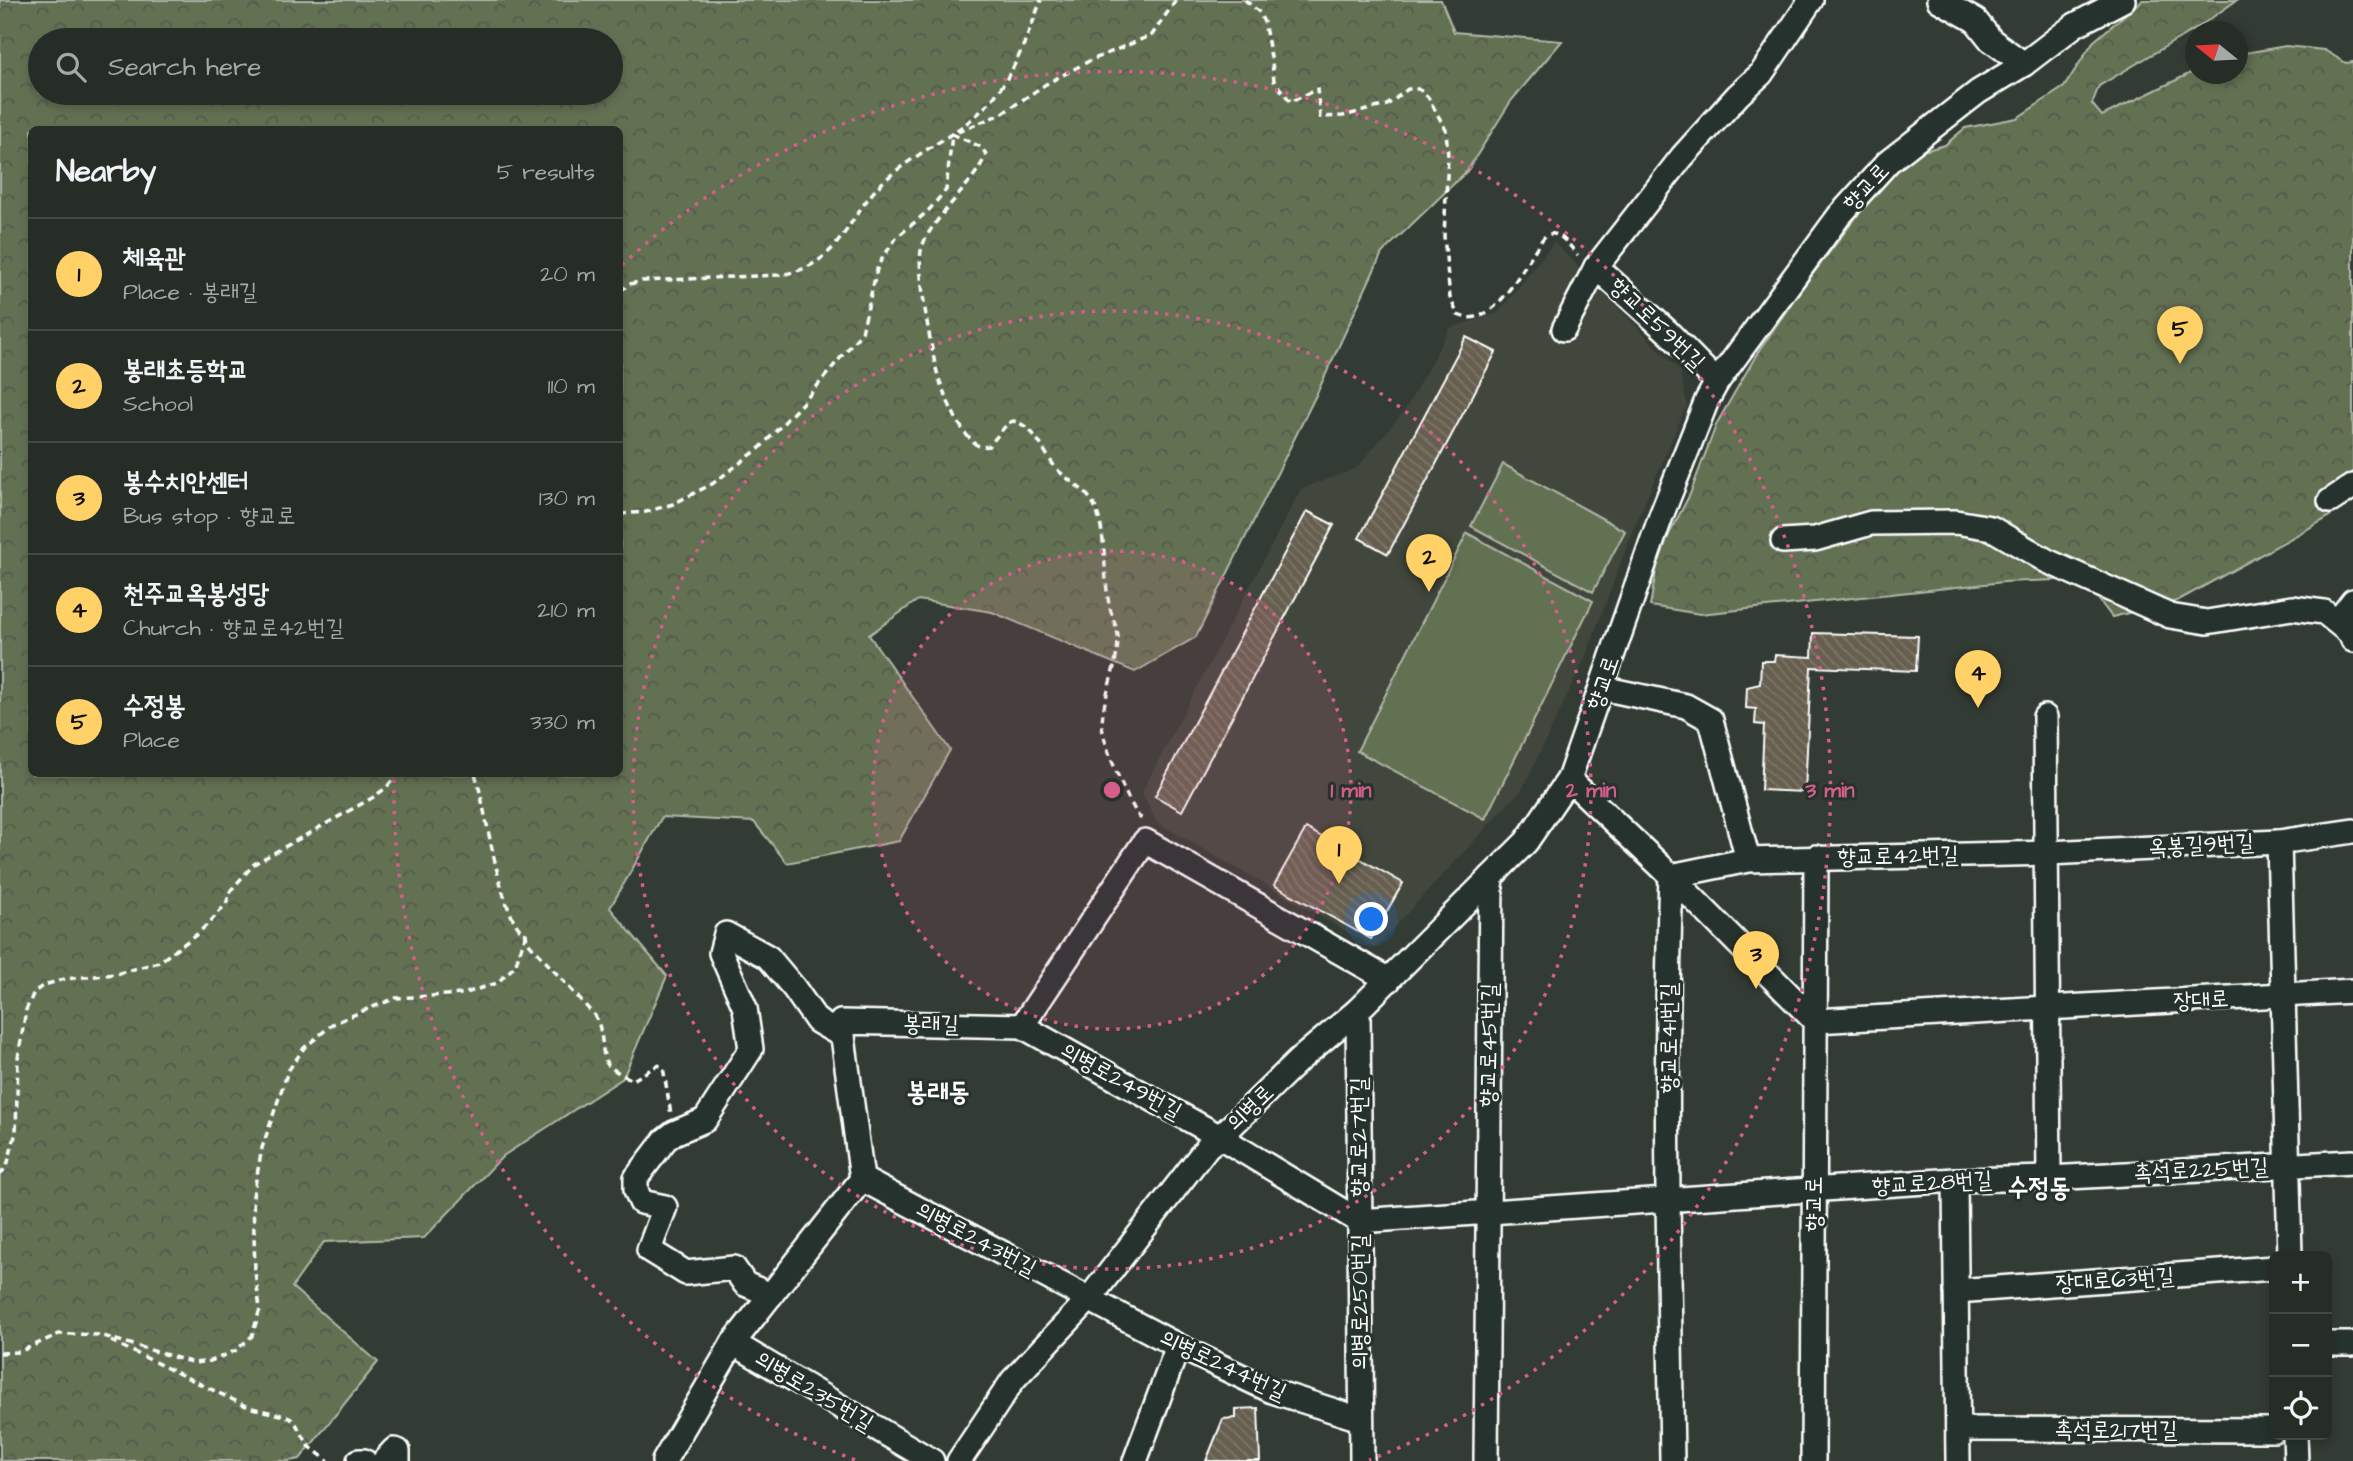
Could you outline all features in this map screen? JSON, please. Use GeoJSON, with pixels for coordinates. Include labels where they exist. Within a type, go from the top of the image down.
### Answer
{"type":"FeatureCollection","features":[{"type":"Feature","properties":{"kind":"street"},"geometry":{"type":"LineString","coordinates":[[1564,329],[1595,269],[1682,157],[1738,95],[1761,74],[1811,0]]}},
{"type":"Feature","properties":{"kind":"street"},"geometry":{"type":"LineString","coordinates":[[1939,0],[1976,21],[1991,40],[2024,64]]}},
{"type":"Feature","properties":{"kind":"street","name":"향교로"},"geometry":{"type":"LineString","coordinates":[[1569,779],[1633,590],[1707,400],[1717,382],[1839,216],[1888,162],[1978,92],[2024,64],[2075,25],[2123,0]]}},
{"type":"Feature","properties":{"kind":"street","name":"향교로59번길"},"geometry":{"type":"LineString","coordinates":[[1595,269],[1668,332],[1717,382]]}},
{"type":"Feature","properties":{"kind":"street"},"geometry":{"type":"LineString","coordinates":[[2330,501],[2353,486]]}},
{"type":"Feature","properties":{"kind":"street"},"geometry":{"type":"LineString","coordinates":[[1783,541],[1815,538],[1871,523],[1956,522],[1991,528],[2047,561],[2170,616],[2207,622],[2292,608],[2324,612],[2351,634],[2353,640]]}},
{"type":"Feature","properties":{"kind":"street"},"geometry":{"type":"LineString","coordinates":[[2337,622],[2353,601]]}},
{"type":"Feature","properties":{"kind":"street"},"geometry":{"type":"LineString","coordinates":[[1602,688],[1686,706],[1711,720],[1748,860]]}},
{"type":"Feature","properties":{"kind":"street"},"geometry":{"type":"LineString","coordinates":[[2045,718],[2049,1178]]}},
{"type":"Feature","properties":{"kind":"street"},"geometry":{"type":"LineString","coordinates":[[1569,779],[1671,876],[1815,1021]]}},
{"type":"Feature","properties":{"kind":"street","name":"의병로"},"geometry":{"type":"LineString","coordinates":[[959,1461],[1013,1381],[1090,1300],[1208,1146],[1299,1060],[1358,1010],[1526,842],[1569,779]]}},
{"type":"Feature","properties":{"kind":"street","name":"옥봉길9번길"},"geometry":{"type":"LineString","coordinates":[[2048,853],[2279,842],[2353,831]]}},
{"type":"Feature","properties":{"kind":"street"},"geometry":{"type":"LineString","coordinates":[[1023,1026],[1145,841],[1389,980]]}},
{"type":"Feature","properties":{"kind":"street"},"geometry":{"type":"LineString","coordinates":[[2279,842],[2290,1251]]}},
{"type":"Feature","properties":{"kind":"street","name":"향교로42번길"},"geometry":{"type":"LineString","coordinates":[[1671,876],[1748,860],[2048,853]]}},
{"type":"Feature","properties":{"kind":"street","name":"향교로"},"geometry":{"type":"LineString","coordinates":[[1813,1461],[1816,857]]}},
{"type":"Feature","properties":{"kind":"street","name":"향교로41번길"},"geometry":{"type":"LineString","coordinates":[[1669,1200],[1671,876]]}},
{"type":"Feature","properties":{"kind":"street","name":"향교로45번길"},"geometry":{"type":"LineString","coordinates":[[1486,1212],[1491,877]]}},
{"type":"Feature","properties":{"kind":"street"},"geometry":{"type":"LineString","coordinates":[[664,1461],[733,1343],[771,1295],[862,1179],[843,1036],[817,1021],[768,957],[726,934],[722,953],[745,1008],[751,1049],[705,1119],[665,1140],[636,1178],[636,1190],[641,1202],[665,1207],[649,1250],[686,1273],[734,1268],[745,1284],[771,1295]]}},
{"type":"Feature","properties":{"kind":"street","name":"장대로"},"geometry":{"type":"LineString","coordinates":[[1815,1021],[2353,991]]}},
{"type":"Feature","properties":{"kind":"street","name":"향교로27번길"},"geometry":{"type":"LineString","coordinates":[[1358,1010],[1359,1221],[1814,1190]]}},
{"type":"Feature","properties":{"kind":"street","name":"봉래길"},"geometry":{"type":"LineString","coordinates":[[843,1036],[841,1021],[1023,1026]]}},
{"type":"Feature","properties":{"kind":"street","name":"의병로249번길"},"geometry":{"type":"LineString","coordinates":[[1023,1026],[1220,1137]]}},
{"type":"Feature","properties":{"kind":"street","name":"의병로250번길"},"geometry":{"type":"LineString","coordinates":[[1220,1137],[1359,1221],[1362,1461]]}},
{"type":"Feature","properties":{"kind":"street","name":"촉석로225번길"},"geometry":{"type":"LineString","coordinates":[[2049,1178],[2353,1163]]}},
{"type":"Feature","properties":{"kind":"street","name":"향교로28번길"},"geometry":{"type":"LineString","coordinates":[[1814,1190],[1955,1180],[2049,1178]]}},
{"type":"Feature","properties":{"kind":"street","name":"의병로243번길"},"geometry":{"type":"LineString","coordinates":[[862,1179],[1090,1300]]}},
{"type":"Feature","properties":{"kind":"street"},"geometry":{"type":"LineString","coordinates":[[1955,1180],[1958,1461]]}},
{"type":"Feature","properties":{"kind":"street"},"geometry":{"type":"LineString","coordinates":[[1669,1200],[1672,1461]]}},
{"type":"Feature","properties":{"kind":"street"},"geometry":{"type":"LineString","coordinates":[[1486,1212],[1486,1461]]}},
{"type":"Feature","properties":{"kind":"street","name":"장대로63번길"},"geometry":{"type":"LineString","coordinates":[[1956,1291],[2269,1268]]}},
{"type":"Feature","properties":{"kind":"street","name":"의병로244번길"},"geometry":{"type":"LineString","coordinates":[[1090,1300],[1272,1391],[1360,1419]]}},
{"type":"Feature","properties":{"kind":"street","name":"의병로235번길"},"geometry":{"type":"LineString","coordinates":[[733,1343],[932,1461]]}},
{"type":"Feature","properties":{"kind":"street"},"geometry":{"type":"LineString","coordinates":[[2332,1344],[2353,1344]]}},
{"type":"Feature","properties":{"kind":"street"},"geometry":{"type":"LineString","coordinates":[[1135,1461],[1178,1346]]}},
{"type":"Feature","properties":{"kind":"street","name":"촉석로217번길"},"geometry":{"type":"LineString","coordinates":[[1958,1429],[2269,1430]]}},
{"type":"Feature","properties":{"kind":"street"},"geometry":{"type":"LineString","coordinates":[[2295,1440],[2296,1461]]}},
{"type":"Feature","properties":{"kind":"street"},"geometry":{"type":"LineString","coordinates":[[384,1461],[394,1450],[398,1451],[398,1461]]}},
{"type":"Feature","properties":{"kind":"street"},"geometry":{"type":"LineString","coordinates":[[359,1461],[365,1461]]}},
{"type":"Feature","properties":{"kind":"path"},"geometry":{"type":"LineString","coordinates":[[623,289],[642,281],[779,275],[813,266],[838,243],[884,181],[953,134],[992,100],[1005,82],[1041,0]]}},
{"type":"Feature","properties":{"kind":"path"},"geometry":{"type":"LineString","coordinates":[[953,134],[1003,113],[1046,84],[1089,61],[1152,35],[1177,0]]}},
{"type":"Feature","properties":{"kind":"path"},"geometry":{"type":"LineString","coordinates":[[1245,0],[1258,11],[1264,22],[1274,80],[1291,102],[1317,89],[1320,117],[1343,116],[1387,105],[1408,89],[1419,89],[1428,96],[1441,118],[1448,138],[1444,236],[1450,298],[1458,315],[1473,318],[1490,312],[1541,240],[1551,232],[1562,238],[1584,263],[1595,269]]}},
{"type":"Feature","properties":{"kind":"path"},"geometry":{"type":"LineString","coordinates":[[623,514],[646,512],[673,504],[712,484],[760,448],[807,397],[862,332],[878,265],[897,238],[928,211],[946,190],[953,134]]}},
{"type":"Feature","properties":{"kind":"path"},"geometry":{"type":"LineString","coordinates":[[953,134],[981,147],[986,154],[921,249],[921,274],[937,373],[956,414],[974,443],[979,447],[989,446],[1008,423],[1022,423],[1056,468],[1086,494],[1096,508],[1108,602],[1119,636],[1104,712],[1103,732],[1113,763],[1140,818],[1142,811]]}},
{"type":"Feature","properties":{"kind":"path"},"geometry":{"type":"LineString","coordinates":[[0,1175],[11,1154],[16,1132],[18,1058],[26,1010],[34,992],[44,985],[65,979],[116,974],[159,962],[212,920],[226,904],[231,890],[254,864],[372,798],[386,788],[395,777]]}},
{"type":"Feature","properties":{"kind":"path"},"geometry":{"type":"LineString","coordinates":[[476,777],[509,913],[519,932],[526,934]]}},
{"type":"Feature","properties":{"kind":"path"},"geometry":{"type":"LineString","coordinates":[[526,934],[527,942],[602,1027],[605,1059],[609,1067],[633,1080],[658,1065],[663,1067],[674,1133]]}},
{"type":"Feature","properties":{"kind":"path"},"geometry":{"type":"LineString","coordinates":[[0,1353],[19,1352],[59,1334],[100,1335],[194,1363],[211,1361],[235,1351],[252,1336],[260,1310],[253,1251],[253,1196],[262,1148],[288,1071],[304,1048],[333,1024],[396,998],[463,994],[497,983],[515,966],[526,934]]}},
{"type":"Feature","properties":{"kind":"path"},"geometry":{"type":"LineString","coordinates":[[100,1335],[248,1407],[289,1417],[309,1446],[328,1461]]}},
{"type":"Feature","properties":{"kind":"shaded area"},"geometry":{"type":"Polygon","coordinates":[[[1554,242],[1680,371],[1687,405],[1635,525],[1585,658],[1523,788],[1375,948],[1156,822],[1142,792],[1301,489],[1357,468],[1405,410],[1450,328],[1498,313],[1554,242]]]}},
{"type":"Feature","properties":{"kind":"green space"},"geometry":{"type":"Polygon","coordinates":[[[0,0],[1441,0],[1454,32],[1562,41],[1511,101],[1467,171],[1382,253],[1318,391],[1196,637],[1135,672],[992,612],[918,600],[869,635],[950,750],[899,841],[787,863],[754,822],[662,817],[610,908],[667,976],[623,1078],[503,1156],[424,1238],[324,1242],[292,1287],[378,1362],[300,1459],[0,1461],[0,0]]]}},
{"type":"Feature","properties":{"kind":"green space"},"geometry":{"type":"Polygon","coordinates":[[[2142,0],[2237,0],[2207,21],[2185,21],[2185,35],[2099,86],[2092,104],[2102,116],[2185,76],[2185,84],[2248,84],[2248,52],[2286,46],[2324,50],[2346,63],[2353,62],[2353,499],[2324,520],[2177,601],[2112,617],[2083,579],[2004,582],[1700,614],[1650,606],[1659,554],[1690,494],[1717,423],[1758,352],[1800,291],[1880,186],[1912,154],[1945,145],[1965,128],[2017,118],[2064,87],[2093,42],[2142,0]]]}},
{"type":"Feature","properties":{"kind":"green space"},"geometry":{"type":"Polygon","coordinates":[[[1503,464],[1625,531],[1593,592],[1471,526],[1503,464]]]}},
{"type":"Feature","properties":{"kind":"green space"},"geometry":{"type":"Polygon","coordinates":[[[1467,533],[1593,601],[1485,819],[1357,751],[1467,533]]]}},
{"type":"Feature","properties":{"kind":"building"},"geometry":{"type":"Polygon","coordinates":[[[1466,337],[1496,352],[1388,554],[1359,538],[1466,337]]]}},
{"type":"Feature","properties":{"kind":"building"},"geometry":{"type":"Polygon","coordinates":[[[1307,511],[1334,525],[1182,811],[1155,796],[1307,511]]]}},
{"type":"Feature","properties":{"kind":"building"},"geometry":{"type":"Polygon","coordinates":[[[1813,633],[1918,636],[1916,671],[1811,667],[1805,792],[1761,790],[1764,725],[1755,724],[1756,709],[1746,708],[1747,687],[1760,684],[1761,661],[1774,661],[1775,655],[1812,657],[1813,633]]]}},
{"type":"Feature","properties":{"kind":"building"},"geometry":{"type":"Polygon","coordinates":[[[1306,828],[1403,883],[1371,939],[1274,885],[1306,828]]]}},
{"type":"Feature","properties":{"kind":"building"},"geometry":{"type":"Polygon","coordinates":[[[1258,1408],[1260,1461],[1206,1461],[1223,1419],[1236,1418],[1236,1409],[1258,1408]]]}},
{"type":"Feature","properties":{"kind":"place","name":"수정봉"},"geometry":{"type":"Point","coordinates":[2180,364]}},
{"type":"Feature","properties":{"kind":"place","name":"봉래초등학교"},"geometry":{"type":"Point","coordinates":[1429,592]}},
{"type":"Feature","properties":{"kind":"place","name":"천주교옥봉성당"},"geometry":{"type":"Point","coordinates":[1978,708]}},
{"type":"Feature","properties":{"kind":"place","name":"체육관"},"geometry":{"type":"Point","coordinates":[1339,884]}},
{"type":"Feature","properties":{"kind":"place","name":"봉수치안센터"},"geometry":{"type":"Point","coordinates":[1756,989]}},
{"type":"Feature","properties":{"kind":"district","name":"봉래동"},"geometry":{"type":"Point","coordinates":[938,1092]}},
{"type":"Feature","properties":{"kind":"district","name":"수정동"},"geometry":{"type":"Point","coordinates":[2039,1188]}}]}
